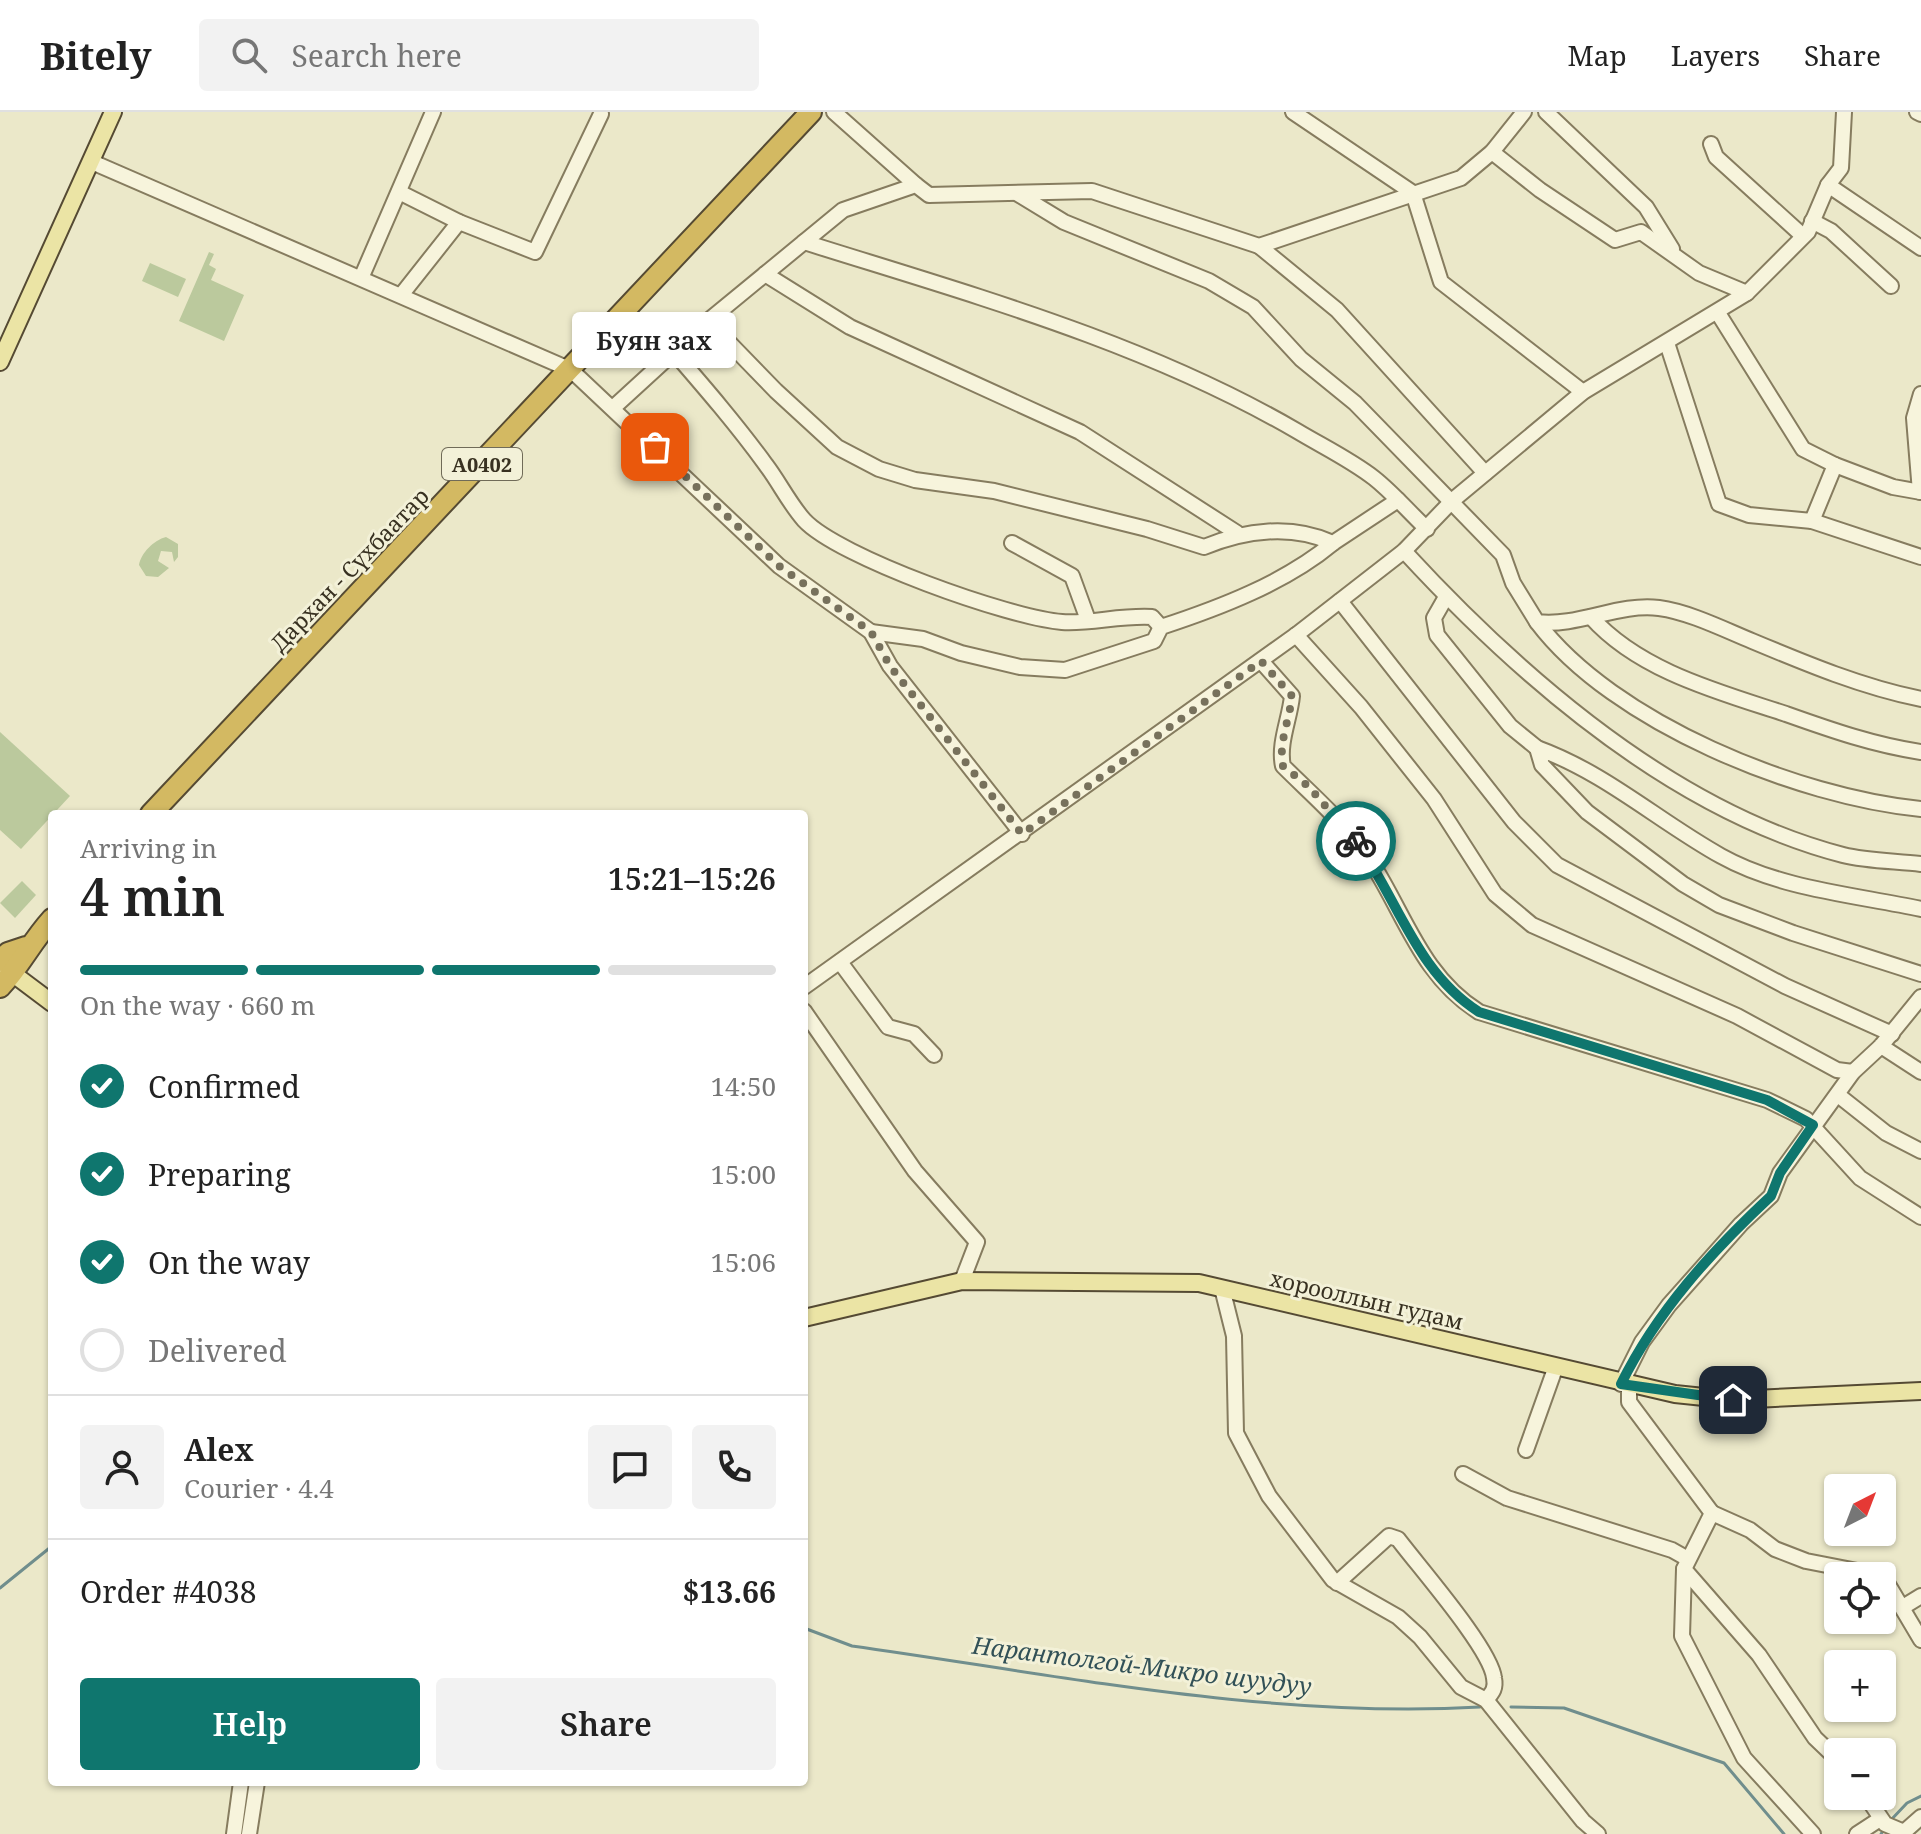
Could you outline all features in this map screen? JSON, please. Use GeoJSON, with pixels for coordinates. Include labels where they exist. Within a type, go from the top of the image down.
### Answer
{"type":"FeatureCollection","features":[{"type":"Feature","properties":{"kind":"highway","name":"Дархан - Сүхбаатар"},"geometry":{"type":"LineString","coordinates":[[155,810],[811,112]]}},
{"type":"Feature","properties":{"kind":"highway"},"geometry":{"type":"LineString","coordinates":[[8,962],[48,923]]}},
{"type":"Feature","properties":{"kind":"main road"},"geometry":{"type":"LineString","coordinates":[[0,362],[113,112]]}},
{"type":"Feature","properties":{"kind":"main road"},"geometry":{"type":"LineString","coordinates":[[8,962],[48,999]]}},
{"type":"Feature","properties":{"kind":"main road","name":"хорооллын гудам"},"geometry":{"type":"LineString","coordinates":[[808,1317],[962,1281],[1168,1281],[1222,1288],[1625,1384],[1733,1400],[1921,1391]]}},
{"type":"Feature","properties":{"kind":"street"},"geometry":{"type":"LineString","coordinates":[[362,276],[433,112]]}},
{"type":"Feature","properties":{"kind":"street"},"geometry":{"type":"LineString","coordinates":[[834,112],[929,195],[1092,191],[1259,246],[1337,310],[1485,473]]}},
{"type":"Feature","properties":{"kind":"street"},"geometry":{"type":"LineString","coordinates":[[1293,112],[1413,193],[1441,282],[1583,392]]}},
{"type":"Feature","properties":{"kind":"street"},"geometry":{"type":"LineString","coordinates":[[1259,246],[1461,178],[1492,152],[1524,112]]}},
{"type":"Feature","properties":{"kind":"street"},"geometry":{"type":"LineString","coordinates":[[1546,112],[1646,207],[1677,256]]}},
{"type":"Feature","properties":{"kind":"street"},"geometry":{"type":"LineString","coordinates":[[808,984],[1296,635],[1404,551],[1453,500],[1583,392],[1747,293],[1803,236],[1828,185],[1841,168],[1844,112]]}},
{"type":"Feature","properties":{"kind":"street"},"geometry":{"type":"LineString","coordinates":[[399,192],[459,222],[535,252],[601,114]]}},
{"type":"Feature","properties":{"kind":"street"},"geometry":{"type":"LineString","coordinates":[[1711,144],[1716,157],[1803,236]]}},
{"type":"Feature","properties":{"kind":"street"},"geometry":{"type":"LineString","coordinates":[[1492,152],[1540,190],[1615,240],[1641,232],[1699,273],[1747,293]]}},
{"type":"Feature","properties":{"kind":"street"},"geometry":{"type":"LineString","coordinates":[[92,162],[362,276],[571,370],[614,407],[779,566],[871,632],[890,666],[1022,834]]}},
{"type":"Feature","properties":{"kind":"street"},"geometry":{"type":"LineString","coordinates":[[614,407],[673,351],[843,210],[916,185]]}},
{"type":"Feature","properties":{"kind":"street"},"geometry":{"type":"LineString","coordinates":[[1828,185],[1921,248]]}},
{"type":"Feature","properties":{"kind":"street"},"geometry":{"type":"LineString","coordinates":[[1018,194],[1064,222],[1209,281],[1253,307],[1301,359],[1355,403],[1453,500],[1503,555],[1513,583],[1537,622],[1578,665],[1642,712],[1724,755],[1838,793],[1883,805],[1921,809]]}},
{"type":"Feature","properties":{"kind":"street"},"geometry":{"type":"LineString","coordinates":[[1812,221],[1831,231],[1891,286]]}},
{"type":"Feature","properties":{"kind":"street"},"geometry":{"type":"LineString","coordinates":[[402,294],[459,222]]}},
{"type":"Feature","properties":{"kind":"street"},"geometry":{"type":"LineString","coordinates":[[804,242],[1041,317],[1141,354],[1261,410],[1374,478],[1427,529]]}},
{"type":"Feature","properties":{"kind":"street"},"geometry":{"type":"LineString","coordinates":[[765,274],[850,327],[1080,432],[1237,533]]}},
{"type":"Feature","properties":{"kind":"street"},"geometry":{"type":"LineString","coordinates":[[1718,313],[1803,449],[1835,465],[1920,492],[1914,418],[1921,394]]}},
{"type":"Feature","properties":{"kind":"street"},"geometry":{"type":"LineString","coordinates":[[708,321],[776,391],[837,447],[879,469],[915,480],[1033,501],[1204,547],[1237,533],[1309,532],[1333,543]]}},
{"type":"Feature","properties":{"kind":"street"},"geometry":{"type":"LineString","coordinates":[[1667,343],[1719,504],[1749,515],[1812,521],[1921,557]]}},
{"type":"Feature","properties":{"kind":"street"},"geometry":{"type":"LineString","coordinates":[[673,351],[758,455],[805,521],[838,542],[927,585],[1049,619],[1088,620],[1121,615],[1152,617],[1161,627]]}},
{"type":"Feature","properties":{"kind":"street"},"geometry":{"type":"LineString","coordinates":[[1812,521],[1835,465]]}},
{"type":"Feature","properties":{"kind":"street"},"geometry":{"type":"LineString","coordinates":[[871,632],[923,639],[961,653],[1020,667],[1065,670],[1154,641],[1161,627],[1217,609],[1318,556],[1398,500]]}},
{"type":"Feature","properties":{"kind":"street"},"geometry":{"type":"LineString","coordinates":[[1012,543],[1072,576],[1088,620]]}},
{"type":"Feature","properties":{"kind":"street"},"geometry":{"type":"LineString","coordinates":[[1404,551],[1446,597],[1549,690],[1670,780],[1780,832],[1844,855],[1921,864]]}},
{"type":"Feature","properties":{"kind":"street"},"geometry":{"type":"LineString","coordinates":[[1446,597],[1434,618],[1437,635],[1510,726],[1537,748],[1601,777],[1735,863],[1798,884],[1921,909]]}},
{"type":"Feature","properties":{"kind":"street"},"geometry":{"type":"LineString","coordinates":[[1340,601],[1514,822],[1557,865],[1785,986],[1892,1034]]}},
{"type":"Feature","properties":{"kind":"street"},"geometry":{"type":"LineString","coordinates":[[1537,622],[1560,624],[1627,608],[1659,608],[1721,628],[1830,673],[1921,699]]}},
{"type":"Feature","properties":{"kind":"street"},"geometry":{"type":"LineString","coordinates":[[1591,617],[1610,637],[1692,683],[1880,746],[1921,752]]}},
{"type":"Feature","properties":{"kind":"street"},"geometry":{"type":"LineString","coordinates":[[1296,635],[1361,707],[1434,799],[1495,894],[1508,907],[1532,925],[1737,1016],[1837,1070],[1853,1072]]}},
{"type":"Feature","properties":{"kind":"street"},"geometry":{"type":"LineString","coordinates":[[1261,661],[1292,696],[1290,722],[1283,744],[1283,766],[1308,786],[1350,834],[1372,864],[1432,972],[1458,998],[1479,1012],[1767,1100],[1813,1125],[1860,1178],[1921,1217]]}},
{"type":"Feature","properties":{"kind":"street"},"geometry":{"type":"LineString","coordinates":[[1537,748],[1542,765],[1587,812],[1675,878],[1719,905],[1806,938],[1921,974]]}},
{"type":"Feature","properties":{"kind":"street"},"geometry":{"type":"LineString","coordinates":[[840,962],[888,1027],[914,1034],[934,1055]]}},
{"type":"Feature","properties":{"kind":"street"},"geometry":{"type":"LineString","coordinates":[[1921,997],[1892,1034],[1853,1072],[1813,1125],[1780,1173],[1771,1196],[1669,1305],[1642,1342],[1625,1384],[1629,1402],[1712,1513],[1750,1530],[1775,1549],[1806,1561],[1883,1576],[1921,1640]]}},
{"type":"Feature","properties":{"kind":"street"},"geometry":{"type":"LineString","coordinates":[[808,1017],[915,1171],[977,1242],[962,1281]]}},
{"type":"Feature","properties":{"kind":"street"},"geometry":{"type":"LineString","coordinates":[[1881,1046],[1921,1072]]}},
{"type":"Feature","properties":{"kind":"street"},"geometry":{"type":"LineString","coordinates":[[1838,1095],[1886,1133],[1921,1151]]}},
{"type":"Feature","properties":{"kind":"street"},"geometry":{"type":"LineString","coordinates":[[1222,1288],[1234,1336],[1236,1433],[1269,1496],[1337,1583],[1398,1617],[1461,1687],[1486,1700],[1583,1821],[1598,1834]]}},
{"type":"Feature","properties":{"kind":"street"},"geometry":{"type":"LineString","coordinates":[[1526,1450],[1556,1366]]}},
{"type":"Feature","properties":{"kind":"street"},"geometry":{"type":"LineString","coordinates":[[1463,1474],[1507,1498],[1672,1550],[1759,1655],[1824,1747]]}},
{"type":"Feature","properties":{"kind":"street"},"geometry":{"type":"LineString","coordinates":[[1712,1513],[1686,1564],[1682,1636],[1744,1758],[1813,1834]]}},
{"type":"Feature","properties":{"kind":"street"},"geometry":{"type":"LineString","coordinates":[[1337,1583],[1379,1541],[1389,1536],[1398,1539],[1478,1641],[1494,1674],[1495,1689],[1486,1700]]}},
{"type":"Feature","properties":{"kind":"street"},"geometry":{"type":"LineString","coordinates":[[1903,1607],[1921,1596]]}},
{"type":"Feature","properties":{"kind":"street"},"geometry":{"type":"LineString","coordinates":[[234,1834],[240,1786]]}},
{"type":"Feature","properties":{"kind":"street"},"geometry":{"type":"LineString","coordinates":[[249,1834],[256,1786]]}},
{"type":"Feature","properties":{"kind":"street"},"geometry":{"type":"LineString","coordinates":[[1875,1810],[1880,1819],[1904,1832],[1921,1817]]}},
{"type":"Feature","properties":{"kind":"street"},"geometry":{"type":"LineString","coordinates":[[1857,1834],[1880,1819]]}},
{"type":"Feature","properties":{"kind":"green space"},"geometry":{"type":"Polygon","coordinates":[[[209,252],[214,254],[209,265],[216,269],[211,280],[244,295],[224,341],[179,321],[209,252]]]}},
{"type":"Feature","properties":{"kind":"green space"},"geometry":{"type":"Polygon","coordinates":[[[150,263],[186,279],[178,297],[142,281],[150,263]]]}},
{"type":"Feature","properties":{"kind":"green space"},"geometry":{"type":"Polygon","coordinates":[[[166,537],[178,544],[178,557],[174,562],[172,552],[161,551],[158,561],[169,568],[158,577],[146,576],[139,565],[142,556],[153,544],[166,537]]]}},
{"type":"Feature","properties":{"kind":"green space"},"geometry":{"type":"Polygon","coordinates":[[[0,732],[70,796],[57,810],[48,810],[48,820],[21,849],[0,830],[0,732]]]}},
{"type":"Feature","properties":{"kind":"green space"},"geometry":{"type":"Polygon","coordinates":[[[22,881],[36,895],[15,918],[0,903],[22,881]]]}},
{"type":"Feature","properties":{"kind":"waterway","name":"Нарантолгой-Микро шуудуу"},"geometry":{"type":"LineString","coordinates":[[0,1588],[48,1549]]}},
{"type":"Feature","properties":{"kind":"waterway","name":"Нарантолгой-Микро шуудуу"},"geometry":{"type":"LineString","coordinates":[[808,1630],[852,1646],[1165,1692],[1322,1707],[1480,1707]]}},
{"type":"Feature","properties":{"kind":"waterway","name":"Нарантолгой-Микро шуудуу"},"geometry":{"type":"LineString","coordinates":[[1511,1707],[1564,1708],[1724,1763],[1784,1834]]}},
{"type":"Feature","properties":{"kind":"waterway","name":"Нарантолгой-Микро шуудуу"},"geometry":{"type":"LineString","coordinates":[[1890,1821],[1907,1803],[1921,1796]]}},
{"type":"Feature","properties":{"kind":"way so far"},"geometry":{"type":"LineString","coordinates":[[655,447],[779,566],[871,632],[890,666],[1022,834],[1261,661],[1292,696],[1290,722],[1281,759],[1283,766],[1308,786],[1356,841]]}},
{"type":"Feature","properties":{"kind":"place","name":"Буян зах"},"geometry":{"type":"Point","coordinates":[655,447]}},
{"type":"Feature","properties":{"kind":"route"},"geometry":{"type":"LineString","coordinates":[[1356,841],[1432,972],[1458,998],[1479,1012],[1717,1083],[1767,1100],[1813,1125],[1780,1173],[1771,1196],[1741,1224],[1669,1305],[1642,1342],[1621,1384],[1733,1400]]}}]}
